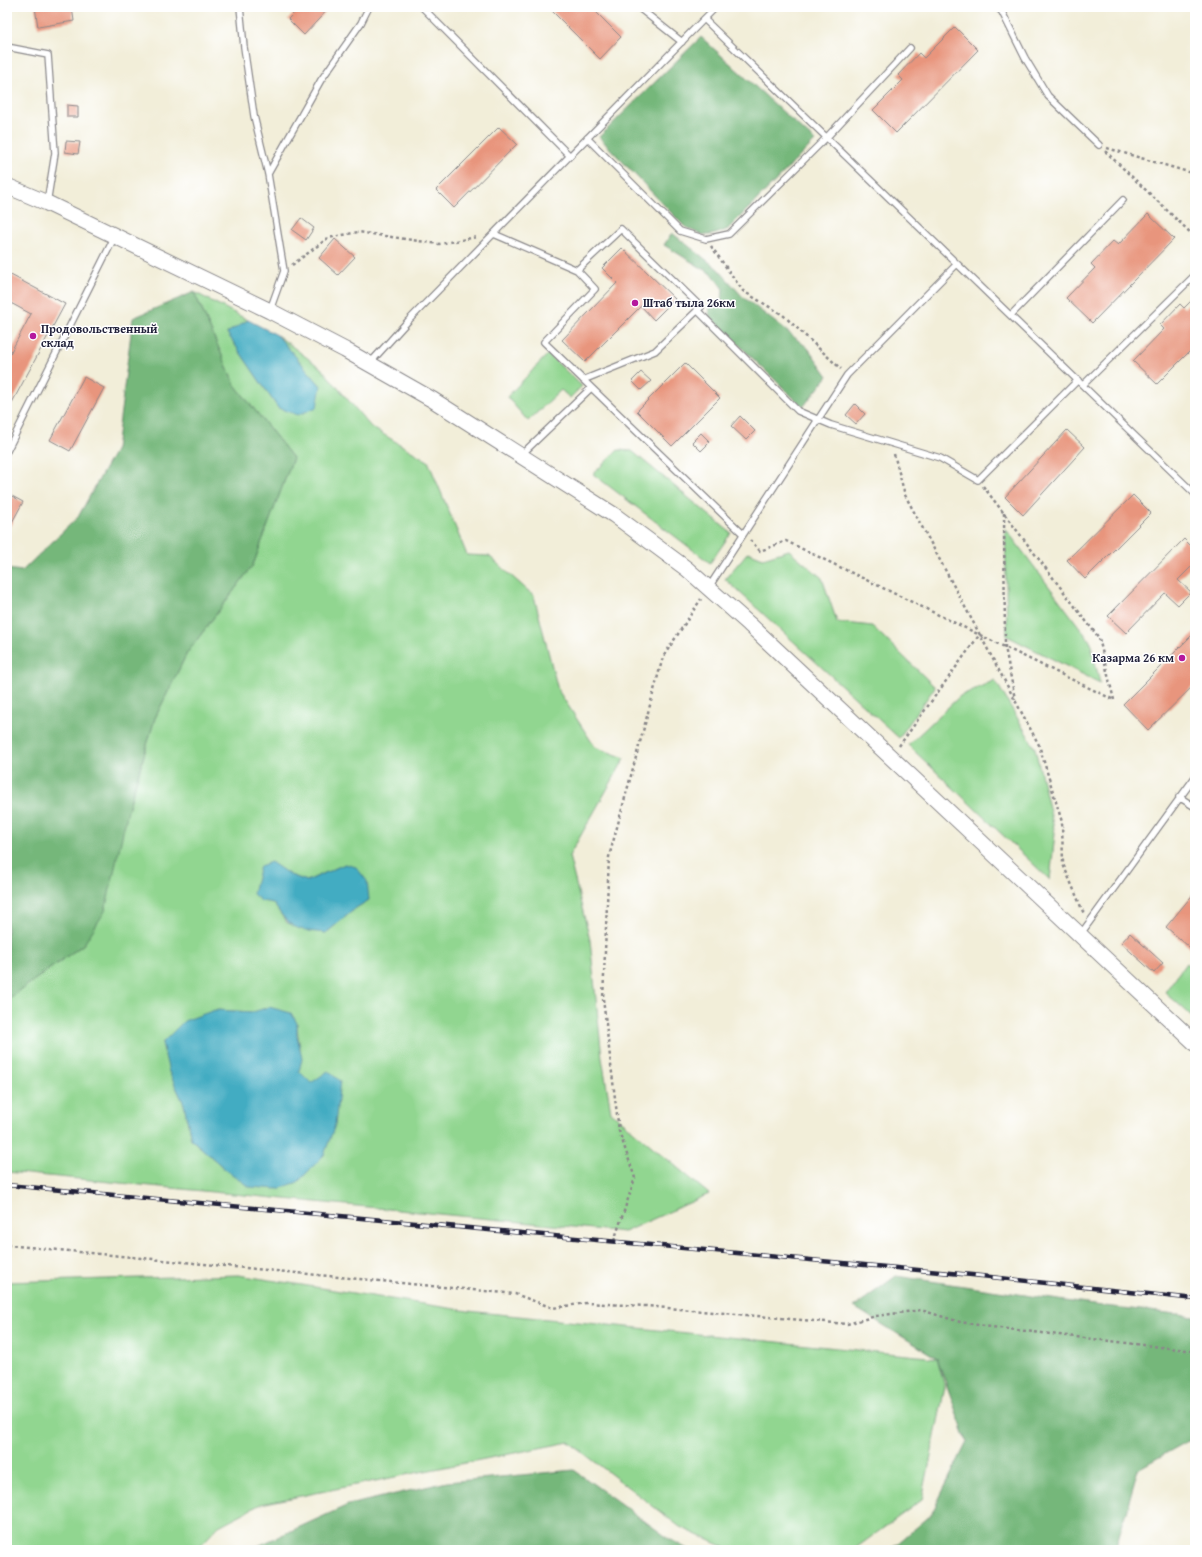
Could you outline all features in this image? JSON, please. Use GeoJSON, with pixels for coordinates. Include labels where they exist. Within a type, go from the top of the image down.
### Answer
{"type":"FeatureCollection","features":[{"type":"Feature","properties":{"kind":"street"},"geometry":{"type":"LineString","coordinates":[[7,186],[47,203],[270,311],[370,364],[522,454],[614,515],[680,564],[708,588],[891,757],[1084,930],[1195,1043]]}},
{"type":"Feature","properties":{"kind":"lane"},"geometry":{"type":"LineString","coordinates":[[240,7],[254,116],[268,174],[284,271],[270,311]]}},
{"type":"Feature","properties":{"kind":"lane"},"geometry":{"type":"LineString","coordinates":[[268,174],[321,80],[361,23],[369,7]]}},
{"type":"Feature","properties":{"kind":"lane"},"geometry":{"type":"LineString","coordinates":[[422,7],[570,156]]}},
{"type":"Feature","properties":{"kind":"lane"},"geometry":{"type":"LineString","coordinates":[[638,7],[682,42]]}},
{"type":"Feature","properties":{"kind":"lane"},"geometry":{"type":"LineString","coordinates":[[370,364],[408,321],[716,7]]}},
{"type":"Feature","properties":{"kind":"lane"},"geometry":{"type":"LineString","coordinates":[[997,7],[1002,12],[1025,58],[1048,96],[1099,145]]}},
{"type":"Feature","properties":{"kind":"lane"},"geometry":{"type":"LineString","coordinates":[[704,19],[1195,494]]}},
{"type":"Feature","properties":{"kind":"lane"},"geometry":{"type":"LineString","coordinates":[[7,47],[48,55],[54,153],[47,203]]}},
{"type":"Feature","properties":{"kind":"lane"},"geometry":{"type":"LineString","coordinates":[[587,138],[680,231],[706,239],[729,234],[826,137],[910,48]]}},
{"type":"Feature","properties":{"kind":"lane"},"geometry":{"type":"LineString","coordinates":[[1011,316],[1123,200]]}},
{"type":"Feature","properties":{"kind":"lane"},"geometry":{"type":"LineString","coordinates":[[577,270],[621,229],[701,307],[655,351],[583,380]]}},
{"type":"Feature","properties":{"kind":"lane"},"geometry":{"type":"LineString","coordinates":[[494,234],[577,270],[595,289],[544,342],[742,534]]}},
{"type":"Feature","properties":{"kind":"lane"},"geometry":{"type":"LineString","coordinates":[[7,451],[115,236]]}},
{"type":"Feature","properties":{"kind":"lane"},"geometry":{"type":"LineString","coordinates":[[708,588],[847,375],[957,264]]}},
{"type":"Feature","properties":{"kind":"lane"},"geometry":{"type":"LineString","coordinates":[[1083,385],[1195,275]]}},
{"type":"Feature","properties":{"kind":"lane"},"geometry":{"type":"LineString","coordinates":[[697,310],[798,411],[819,420],[891,444],[940,458],[978,480],[1078,380]]}},
{"type":"Feature","properties":{"kind":"lane"},"geometry":{"type":"LineString","coordinates":[[522,454],[591,388]]}},
{"type":"Feature","properties":{"kind":"lane"},"geometry":{"type":"LineString","coordinates":[[1084,930],[1179,796],[1195,777]]}},
{"type":"Feature","properties":{"kind":"lane"},"geometry":{"type":"LineString","coordinates":[[1179,796],[1195,807]]}},
{"type":"Feature","properties":{"kind":"path"},"geometry":{"type":"LineString","coordinates":[[1099,145],[1195,174]]}},
{"type":"Feature","properties":{"kind":"path"},"geometry":{"type":"LineString","coordinates":[[1099,145],[1195,237]]}},
{"type":"Feature","properties":{"kind":"path"},"geometry":{"type":"LineString","coordinates":[[284,271],[328,238],[358,232],[439,244],[494,234]]}},
{"type":"Feature","properties":{"kind":"path"},"geometry":{"type":"LineString","coordinates":[[706,239],[743,291],[783,315],[847,375]]}},
{"type":"Feature","properties":{"kind":"path"},"geometry":{"type":"LineString","coordinates":[[891,444],[905,495],[1039,745],[1062,822],[1063,864],[1084,930]]}},
{"type":"Feature","properties":{"kind":"path"},"geometry":{"type":"LineString","coordinates":[[742,534],[760,551],[786,541],[1114,700],[1099,638],[978,480]]}},
{"type":"Feature","properties":{"kind":"path"},"geometry":{"type":"LineString","coordinates":[[1004,513],[1005,647],[1016,702]]}},
{"type":"Feature","properties":{"kind":"path"},"geometry":{"type":"LineString","coordinates":[[614,1241],[635,1178],[619,1131],[603,999],[609,857],[663,657],[708,588]]}},
{"type":"Feature","properties":{"kind":"path"},"geometry":{"type":"LineString","coordinates":[[891,757],[980,634]]}},
{"type":"Feature","properties":{"kind":"path"},"geometry":{"type":"LineString","coordinates":[[7,1245],[515,1294],[554,1308],[586,1303],[631,1305],[847,1324],[876,1316],[921,1310],[960,1322],[990,1327],[1195,1352]]}},
{"type":"Feature","properties":{"kind":"green space"},"geometry":{"type":"Polygon","coordinates":[[[701,37],[815,141],[728,229],[710,235],[701,234],[684,226],[599,137],[701,37]]]}},
{"type":"Feature","properties":{"kind":"green space"},"geometry":{"type":"Polygon","coordinates":[[[672,233],[718,269],[742,296],[808,348],[828,376],[803,407],[709,316],[710,304],[722,302],[723,289],[713,275],[664,245],[672,233]]]}},
{"type":"Feature","properties":{"kind":"green space"},"geometry":{"type":"Polygon","coordinates":[[[194,292],[248,320],[227,333],[278,408],[321,386],[277,335],[322,369],[371,427],[428,461],[467,555],[489,556],[534,596],[558,690],[595,747],[625,758],[569,856],[590,940],[602,1058],[611,1112],[709,1194],[624,1232],[7,1172],[7,1000],[84,944],[129,806],[155,718],[187,653],[253,565],[293,458],[235,385],[194,292]],[[270,862],[273,903],[287,923],[326,933],[356,908],[369,900],[345,864],[307,881],[290,875],[270,862]],[[215,1010],[169,1072],[184,1104],[191,1139],[225,1169],[311,1083],[299,1071],[301,1053],[297,1023],[253,1012],[215,1010]]]}},
{"type":"Feature","properties":{"kind":"green space"},"geometry":{"type":"Polygon","coordinates":[[[194,292],[235,385],[293,458],[253,565],[187,653],[155,718],[129,806],[105,911],[84,944],[7,1000],[7,569],[22,571],[78,517],[116,449],[133,318],[194,292]]]}},
{"type":"Feature","properties":{"kind":"green space"},"geometry":{"type":"Polygon","coordinates":[[[548,354],[582,386],[570,398],[561,390],[528,421],[507,397],[548,354]]]}},
{"type":"Feature","properties":{"kind":"green space"},"geometry":{"type":"Polygon","coordinates":[[[618,450],[632,451],[731,533],[710,563],[593,474],[618,450]]]}},
{"type":"Feature","properties":{"kind":"green space"},"geometry":{"type":"Polygon","coordinates":[[[1005,528],[1090,641],[1100,683],[1007,636],[1005,528]]]}},
{"type":"Feature","properties":{"kind":"green space"},"geometry":{"type":"Polygon","coordinates":[[[789,550],[822,578],[837,622],[872,626],[935,687],[899,738],[725,579],[748,552],[763,558],[789,550]]]}},
{"type":"Feature","properties":{"kind":"green space"},"geometry":{"type":"Polygon","coordinates":[[[995,680],[1035,748],[1055,833],[1050,880],[908,745],[960,696],[995,680]]]}},
{"type":"Feature","properties":{"kind":"green space"},"geometry":{"type":"Polygon","coordinates":[[[1186,963],[1195,971],[1195,1019],[1165,992],[1186,963]]]}},
{"type":"Feature","properties":{"kind":"green space"},"geometry":{"type":"Polygon","coordinates":[[[238,1275],[468,1311],[937,1358],[945,1387],[922,1500],[853,1550],[731,1550],[680,1527],[569,1442],[261,1504],[219,1526],[196,1550],[7,1550],[7,1282],[238,1275]]]}},
{"type":"Feature","properties":{"kind":"green space"},"geometry":{"type":"Polygon","coordinates":[[[896,1276],[1086,1304],[1195,1316],[1195,1440],[1188,1441],[1138,1469],[1115,1550],[890,1550],[931,1515],[967,1442],[937,1358],[854,1307],[896,1276]]]}},
{"type":"Feature","properties":{"kind":"green space"},"geometry":{"type":"Polygon","coordinates":[[[574,1470],[668,1538],[689,1550],[249,1550],[348,1505],[447,1482],[574,1470]]]}},
{"type":"Feature","properties":{"kind":"water"},"geometry":{"type":"Polygon","coordinates":[[[248,320],[277,335],[321,386],[317,407],[298,415],[278,408],[227,333],[248,320]]]}},
{"type":"Feature","properties":{"kind":"water"},"geometry":{"type":"Polygon","coordinates":[[[271,862],[290,875],[307,881],[345,864],[356,867],[367,881],[369,900],[356,908],[326,933],[300,929],[290,923],[273,903],[261,901],[253,894],[260,866],[271,862]]]}},
{"type":"Feature","properties":{"kind":"water"},"geometry":{"type":"Polygon","coordinates":[[[269,1007],[291,1013],[297,1023],[297,1035],[302,1059],[299,1071],[311,1083],[328,1071],[340,1081],[335,1125],[324,1155],[298,1182],[278,1189],[249,1187],[225,1169],[191,1139],[184,1104],[169,1072],[162,1043],[184,1021],[215,1010],[253,1012],[269,1007]]]}},
{"type":"Feature","properties":{"kind":"building"},"geometry":{"type":"Polygon","coordinates":[[[35,7],[72,7],[74,21],[38,27],[35,7]]]}},
{"type":"Feature","properties":{"kind":"building"},"geometry":{"type":"Polygon","coordinates":[[[300,7],[330,7],[304,35],[288,19],[300,7]]]}},
{"type":"Feature","properties":{"kind":"building"},"geometry":{"type":"Polygon","coordinates":[[[548,7],[591,7],[621,37],[600,59],[548,7]]]}},
{"type":"Feature","properties":{"kind":"building"},"geometry":{"type":"Polygon","coordinates":[[[955,27],[978,50],[896,133],[873,110],[903,80],[898,75],[919,53],[924,58],[955,27]]]}},
{"type":"Feature","properties":{"kind":"building"},"geometry":{"type":"Polygon","coordinates":[[[67,105],[78,106],[78,117],[67,117],[67,105]]]}},
{"type":"Feature","properties":{"kind":"building"},"geometry":{"type":"Polygon","coordinates":[[[499,127],[517,144],[454,208],[436,190],[499,127]]]}},
{"type":"Feature","properties":{"kind":"building"},"geometry":{"type":"Polygon","coordinates":[[[66,141],[80,142],[78,154],[65,152],[66,141]]]}},
{"type":"Feature","properties":{"kind":"building"},"geometry":{"type":"Polygon","coordinates":[[[1148,214],[1174,239],[1092,323],[1066,298],[1095,268],[1091,264],[1113,241],[1118,245],[1148,214]]]}},
{"type":"Feature","properties":{"kind":"building"},"geometry":{"type":"Polygon","coordinates":[[[301,218],[314,228],[306,240],[292,230],[301,218]]]}},
{"type":"Feature","properties":{"kind":"building"},"geometry":{"type":"Polygon","coordinates":[[[335,239],[355,257],[338,275],[319,258],[335,239]]]}},
{"type":"Feature","properties":{"kind":"building","name":"Штаб тыла 26км"},"geometry":{"type":"Polygon","coordinates":[[[622,248],[675,299],[654,320],[641,306],[585,362],[562,340],[617,283],[602,268],[622,248]]]}},
{"type":"Feature","properties":{"kind":"building","name":"Продовольственный склад"},"geometry":{"type":"Polygon","coordinates":[[[7,273],[65,304],[7,412],[7,359],[31,314],[7,301],[7,273]]]}},
{"type":"Feature","properties":{"kind":"building"},"geometry":{"type":"Polygon","coordinates":[[[1195,297],[1195,346],[1157,384],[1133,361],[1164,329],[1160,325],[1180,304],[1184,308],[1195,297]]]}},
{"type":"Feature","properties":{"kind":"building"},"geometry":{"type":"Polygon","coordinates":[[[685,363],[720,398],[672,446],[637,411],[685,363]]]}},
{"type":"Feature","properties":{"kind":"building"},"geometry":{"type":"Polygon","coordinates":[[[641,372],[651,381],[641,390],[632,381],[641,372]]]}},
{"type":"Feature","properties":{"kind":"building"},"geometry":{"type":"Polygon","coordinates":[[[84,377],[104,388],[70,451],[50,440],[84,377]]]}},
{"type":"Feature","properties":{"kind":"building"},"geometry":{"type":"Polygon","coordinates":[[[855,404],[865,414],[856,424],[846,415],[855,404]]]}},
{"type":"Feature","properties":{"kind":"building"},"geometry":{"type":"Polygon","coordinates":[[[740,416],[755,431],[746,440],[731,426],[740,416]]]}},
{"type":"Feature","properties":{"kind":"building"},"geometry":{"type":"Polygon","coordinates":[[[1067,430],[1085,447],[1023,515],[1005,497],[1067,430]]]}},
{"type":"Feature","properties":{"kind":"building"},"geometry":{"type":"Polygon","coordinates":[[[701,433],[710,442],[701,451],[692,442],[701,433]]]}},
{"type":"Feature","properties":{"kind":"building"},"geometry":{"type":"Polygon","coordinates":[[[1133,495],[1151,513],[1085,579],[1067,560],[1133,495]]]}},
{"type":"Feature","properties":{"kind":"building"},"geometry":{"type":"Polygon","coordinates":[[[12,496],[23,502],[10,526],[7,525],[7,504],[12,496]]]}},
{"type":"Feature","properties":{"kind":"building"},"geometry":{"type":"Polygon","coordinates":[[[1184,539],[1195,550],[1195,563],[1178,580],[1191,592],[1178,605],[1165,593],[1126,633],[1108,616],[1184,539]]]}},
{"type":"Feature","properties":{"kind":"building","name":"Казарма 26 км"},"geometry":{"type":"Polygon","coordinates":[[[1195,632],[1195,684],[1148,730],[1123,704],[1195,632]]]}},
{"type":"Feature","properties":{"kind":"building"},"geometry":{"type":"Polygon","coordinates":[[[1195,892],[1195,952],[1166,927],[1195,892]]]}},
{"type":"Feature","properties":{"kind":"building"},"geometry":{"type":"Polygon","coordinates":[[[1130,933],[1163,963],[1154,973],[1121,943],[1130,933]]]}},
{"type":"Feature","properties":{"kind":"building"},"geometry":{"type":"Polygon","coordinates":[[[1195,955],[1195,963],[1191,960],[1195,955]]]}},
{"type":"Feature","properties":{"kind":"railway"},"geometry":{"type":"LineString","coordinates":[[7,1185],[972,1275],[1195,1299]]}},
{"type":"Feature","properties":{"kind":"place","name":"Штаб тыла 26км"},"geometry":{"type":"Point","coordinates":[635,303]}},
{"type":"Feature","properties":{"kind":"place","name":"Продовольственный склад"},"geometry":{"type":"Point","coordinates":[33,336]}},
{"type":"Feature","properties":{"kind":"place","name":"Казарма 26 км"},"geometry":{"type":"Point","coordinates":[1182,658]}}]}
